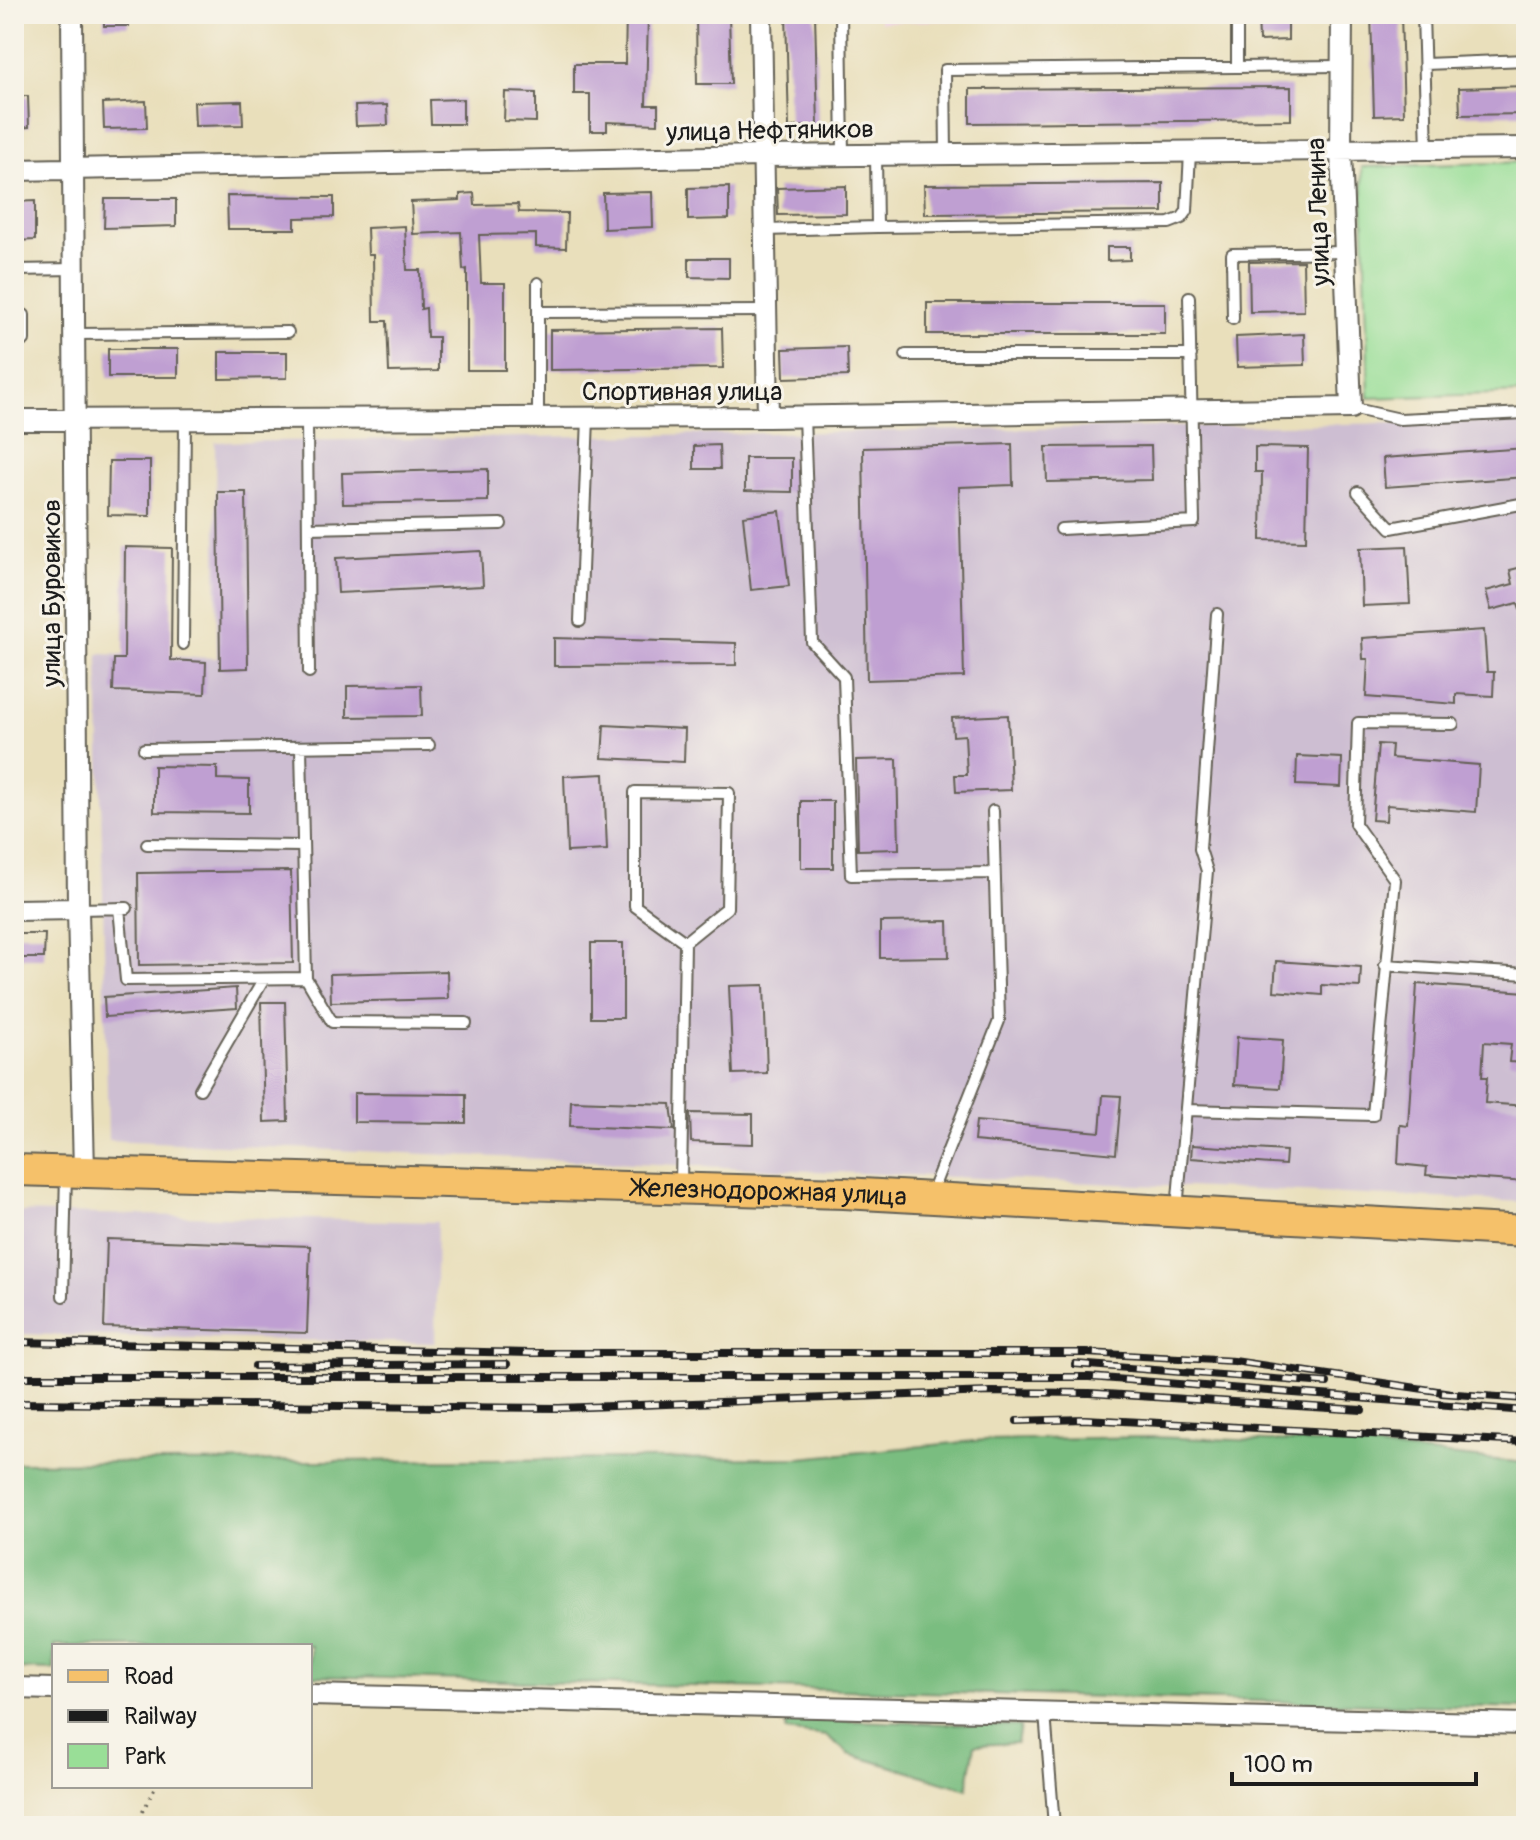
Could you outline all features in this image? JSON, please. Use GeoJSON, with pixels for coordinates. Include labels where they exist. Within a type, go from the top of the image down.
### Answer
{"type":"FeatureCollection","features":[{"type":"Feature","properties":{"kind":"main road","name":"Железнодорожная улица"},"geometry":{"type":"LineString","coordinates":[[14,1170],[681,1188],[929,1198],[1526,1231]]}},
{"type":"Feature","properties":{"kind":"street","name":"улица Буровиков"},"geometry":{"type":"LineString","coordinates":[[72,14],[78,909],[75,1172]]}},
{"type":"Feature","properties":{"kind":"street"},"geometry":{"type":"LineString","coordinates":[[761,14],[768,417]]}},
{"type":"Feature","properties":{"kind":"street","name":"улица Ленина"},"geometry":{"type":"LineString","coordinates":[[1342,14],[1341,151],[1351,408]]}},
{"type":"Feature","properties":{"kind":"street","name":"улица Нефтяников"},"geometry":{"type":"LineString","coordinates":[[14,170],[876,154],[1526,148]]}},
{"type":"Feature","properties":{"kind":"street","name":"Спортивная улица"},"geometry":{"type":"LineString","coordinates":[[14,420],[768,417],[1351,408]]}},
{"type":"Feature","properties":{"kind":"street"},"geometry":{"type":"LineString","coordinates":[[14,910],[78,909]]}},
{"type":"Feature","properties":{"kind":"street"},"geometry":{"type":"LineString","coordinates":[[14,1688],[52,1689]]}},
{"type":"Feature","properties":{"kind":"street"},"geometry":{"type":"LineString","coordinates":[[312,1695],[1526,1724]]}},
{"type":"Feature","properties":{"kind":"lane"},"geometry":{"type":"LineString","coordinates":[[841,14],[843,155]]}},
{"type":"Feature","properties":{"kind":"lane"},"geometry":{"type":"LineString","coordinates":[[1237,14],[1237,66]]}},
{"type":"Feature","properties":{"kind":"lane"},"geometry":{"type":"LineString","coordinates":[[1423,14],[1427,150]]}},
{"type":"Feature","properties":{"kind":"lane"},"geometry":{"type":"LineString","coordinates":[[1425,64],[1526,60]]}},
{"type":"Feature","properties":{"kind":"lane"},"geometry":{"type":"LineString","coordinates":[[946,153],[945,70],[1343,66]]}},
{"type":"Feature","properties":{"kind":"lane"},"geometry":{"type":"LineString","coordinates":[[764,230],[1169,223],[1182,218],[1187,211],[1190,152]]}},
{"type":"Feature","properties":{"kind":"lane"},"geometry":{"type":"LineString","coordinates":[[876,154],[877,227]]}},
{"type":"Feature","properties":{"kind":"lane"},"geometry":{"type":"LineString","coordinates":[[1233,319],[1232,254],[1345,252]]}},
{"type":"Feature","properties":{"kind":"lane"},"geometry":{"type":"LineString","coordinates":[[14,270],[75,269]]}},
{"type":"Feature","properties":{"kind":"lane"},"geometry":{"type":"LineString","coordinates":[[538,283],[538,418]]}},
{"type":"Feature","properties":{"kind":"lane"},"geometry":{"type":"LineString","coordinates":[[1061,529],[1194,522],[1189,297]]}},
{"type":"Feature","properties":{"kind":"lane"},"geometry":{"type":"LineString","coordinates":[[538,312],[766,311]]}},
{"type":"Feature","properties":{"kind":"lane"},"geometry":{"type":"LineString","coordinates":[[14,315],[24,315],[24,340]]}},
{"type":"Feature","properties":{"kind":"lane"},"geometry":{"type":"LineString","coordinates":[[76,334],[288,332]]}},
{"type":"Feature","properties":{"kind":"lane"},"geometry":{"type":"LineString","coordinates":[[906,355],[1191,355]]}},
{"type":"Feature","properties":{"kind":"lane"},"geometry":{"type":"LineString","coordinates":[[1351,408],[1400,419],[1526,413]]}},
{"type":"Feature","properties":{"kind":"lane"},"geometry":{"type":"LineString","coordinates":[[804,416],[812,642],[844,677],[851,875],[994,873]]}},
{"type":"Feature","properties":{"kind":"lane"},"geometry":{"type":"LineString","coordinates":[[580,621],[588,418]]}},
{"type":"Feature","properties":{"kind":"lane"},"geometry":{"type":"LineString","coordinates":[[183,644],[185,419]]}},
{"type":"Feature","properties":{"kind":"lane"},"geometry":{"type":"LineString","coordinates":[[307,419],[309,672]]}},
{"type":"Feature","properties":{"kind":"lane"},"geometry":{"type":"LineString","coordinates":[[1358,492],[1391,528],[1526,503]]}},
{"type":"Feature","properties":{"kind":"lane"},"geometry":{"type":"LineString","coordinates":[[308,528],[501,524]]}},
{"type":"Feature","properties":{"kind":"lane"},"geometry":{"type":"LineString","coordinates":[[1177,1210],[1207,871],[1200,849],[1217,614]]}},
{"type":"Feature","properties":{"kind":"lane"},"geometry":{"type":"LineString","coordinates":[[1186,1110],[1373,1115],[1395,880],[1355,824],[1358,723],[1453,724]]}},
{"type":"Feature","properties":{"kind":"lane"},"geometry":{"type":"LineString","coordinates":[[144,749],[429,745]]}},
{"type":"Feature","properties":{"kind":"lane"},"geometry":{"type":"LineString","coordinates":[[301,747],[306,978],[332,1022],[466,1023]]}},
{"type":"Feature","properties":{"kind":"lane"},"geometry":{"type":"LineString","coordinates":[[635,792],[729,793],[727,908],[685,942],[635,906],[635,792]]}},
{"type":"Feature","properties":{"kind":"lane"},"geometry":{"type":"LineString","coordinates":[[929,1198],[999,1021],[993,811]]}},
{"type":"Feature","properties":{"kind":"lane"},"geometry":{"type":"LineString","coordinates":[[147,844],[303,846]]}},
{"type":"Feature","properties":{"kind":"lane"},"geometry":{"type":"LineString","coordinates":[[78,909],[123,908],[126,980],[306,978]]}},
{"type":"Feature","properties":{"kind":"lane"},"geometry":{"type":"LineString","coordinates":[[681,1188],[685,942]]}},
{"type":"Feature","properties":{"kind":"lane"},"geometry":{"type":"LineString","coordinates":[[1385,965],[1526,974]]}},
{"type":"Feature","properties":{"kind":"lane"},"geometry":{"type":"LineString","coordinates":[[200,1089],[264,979]]}},
{"type":"Feature","properties":{"kind":"lane"},"geometry":{"type":"LineString","coordinates":[[63,1296],[75,1172]]}},
{"type":"Feature","properties":{"kind":"lane"},"geometry":{"type":"LineString","coordinates":[[1045,1713],[1054,1826]]}},
{"type":"Feature","properties":{"kind":"path"},"geometry":{"type":"LineString","coordinates":[[135,1826],[155,1788]]}},
{"type":"Feature","properties":{"kind":"shaded area"},"geometry":{"type":"Polygon","coordinates":[[[879,14],[1184,14],[1184,16],[880,22],[879,14]]]}},
{"type":"Feature","properties":{"kind":"shaded area"},"geometry":{"type":"Polygon","coordinates":[[[1526,421],[1526,1202],[108,1140],[98,654],[217,658],[215,442],[1526,421]]]}},
{"type":"Feature","properties":{"kind":"shaded area"},"geometry":{"type":"Polygon","coordinates":[[[14,1212],[437,1222],[435,1343],[14,1334],[14,1212]]]}},
{"type":"Feature","properties":{"kind":"green space"},"geometry":{"type":"Polygon","coordinates":[[[1526,162],[1526,393],[1369,398],[1362,167],[1526,162]]]}},
{"type":"Feature","properties":{"kind":"green space"},"geometry":{"type":"Polygon","coordinates":[[[1150,1437],[1327,1443],[1526,1463],[1526,1708],[312,1676],[312,1644],[52,1644],[52,1670],[14,1669],[14,1463],[800,1458],[985,1440],[1150,1437]]]}},
{"type":"Feature","properties":{"kind":"green space"},"geometry":{"type":"Polygon","coordinates":[[[787,1719],[1020,1726],[1017,1743],[975,1745],[967,1789],[849,1754],[827,1736],[786,1731],[787,1719]]]}},
{"type":"Feature","properties":{"kind":"building"},"geometry":{"type":"Polygon","coordinates":[[[104,14],[128,14],[128,26],[104,26],[104,14]]]}},
{"type":"Feature","properties":{"kind":"building"},"geometry":{"type":"Polygon","coordinates":[[[626,14],[648,14],[646,105],[658,105],[658,124],[607,122],[607,131],[590,131],[590,94],[574,94],[574,64],[625,64],[626,14]]]}},
{"type":"Feature","properties":{"kind":"building"},"geometry":{"type":"Polygon","coordinates":[[[696,14],[729,14],[731,84],[697,84],[696,14]]]}},
{"type":"Feature","properties":{"kind":"building"},"geometry":{"type":"Polygon","coordinates":[[[786,14],[815,14],[818,126],[789,127],[786,14]]]}},
{"type":"Feature","properties":{"kind":"building"},"geometry":{"type":"Polygon","coordinates":[[[1258,14],[1288,14],[1288,40],[1259,41],[1258,14]]]}},
{"type":"Feature","properties":{"kind":"building"},"geometry":{"type":"Polygon","coordinates":[[[1371,14],[1401,14],[1404,115],[1374,116],[1371,14]]]}},
{"type":"Feature","properties":{"kind":"building"},"geometry":{"type":"Polygon","coordinates":[[[1526,86],[1526,114],[1460,115],[1459,88],[1526,86]]]}},
{"type":"Feature","properties":{"kind":"building"},"geometry":{"type":"Polygon","coordinates":[[[1291,87],[1291,120],[970,123],[970,89],[1291,87]]]}},
{"type":"Feature","properties":{"kind":"building"},"geometry":{"type":"Polygon","coordinates":[[[505,92],[536,93],[536,122],[504,121],[505,92]]]}},
{"type":"Feature","properties":{"kind":"building"},"geometry":{"type":"Polygon","coordinates":[[[14,96],[28,96],[29,127],[14,128],[14,96]]]}},
{"type":"Feature","properties":{"kind":"building"},"geometry":{"type":"Polygon","coordinates":[[[463,99],[463,124],[431,124],[430,100],[463,99]]]}},
{"type":"Feature","properties":{"kind":"building"},"geometry":{"type":"Polygon","coordinates":[[[146,101],[147,128],[104,129],[103,103],[146,101]]]}},
{"type":"Feature","properties":{"kind":"building"},"geometry":{"type":"Polygon","coordinates":[[[242,101],[243,125],[195,126],[194,102],[242,101]]]}},
{"type":"Feature","properties":{"kind":"building"},"geometry":{"type":"Polygon","coordinates":[[[387,105],[388,125],[356,126],[355,106],[387,105]]]}},
{"type":"Feature","properties":{"kind":"building"},"geometry":{"type":"Polygon","coordinates":[[[1163,183],[1163,212],[925,214],[924,185],[1163,183]]]}},
{"type":"Feature","properties":{"kind":"building"},"geometry":{"type":"Polygon","coordinates":[[[846,186],[846,214],[778,215],[777,188],[846,186]]]}},
{"type":"Feature","properties":{"kind":"building"},"geometry":{"type":"Polygon","coordinates":[[[729,187],[729,219],[688,220],[688,188],[729,187]]]}},
{"type":"Feature","properties":{"kind":"building"},"geometry":{"type":"Polygon","coordinates":[[[652,192],[653,227],[604,229],[603,193],[652,192]]]}},
{"type":"Feature","properties":{"kind":"building"},"geometry":{"type":"Polygon","coordinates":[[[474,193],[475,205],[518,204],[519,212],[567,213],[566,248],[536,247],[536,234],[479,235],[481,283],[505,283],[505,370],[467,370],[467,269],[463,270],[461,232],[413,234],[411,202],[460,200],[460,194],[474,193]]]}},
{"type":"Feature","properties":{"kind":"building"},"geometry":{"type":"Polygon","coordinates":[[[227,196],[334,197],[334,217],[295,218],[295,229],[228,229],[227,196]]]}},
{"type":"Feature","properties":{"kind":"building"},"geometry":{"type":"Polygon","coordinates":[[[105,199],[176,199],[176,226],[104,228],[105,199]]]}},
{"type":"Feature","properties":{"kind":"building"},"geometry":{"type":"Polygon","coordinates":[[[35,201],[35,240],[14,241],[14,202],[35,201]]]}},
{"type":"Feature","properties":{"kind":"building"},"geometry":{"type":"Polygon","coordinates":[[[405,226],[407,270],[420,270],[421,309],[426,308],[427,337],[438,337],[438,371],[389,372],[387,321],[374,321],[373,255],[368,255],[367,228],[405,226]]]}},
{"type":"Feature","properties":{"kind":"building"},"geometry":{"type":"Polygon","coordinates":[[[1107,247],[1130,247],[1130,260],[1107,261],[1107,247]]]}},
{"type":"Feature","properties":{"kind":"building"},"geometry":{"type":"Polygon","coordinates":[[[689,258],[729,258],[729,278],[689,277],[689,258]]]}},
{"type":"Feature","properties":{"kind":"building"},"geometry":{"type":"Polygon","coordinates":[[[1303,261],[1304,311],[1250,312],[1249,262],[1303,261]]]}},
{"type":"Feature","properties":{"kind":"building"},"geometry":{"type":"Polygon","coordinates":[[[927,303],[1165,303],[1165,334],[927,334],[927,303]]]}},
{"type":"Feature","properties":{"kind":"building"},"geometry":{"type":"Polygon","coordinates":[[[722,328],[723,368],[550,370],[550,330],[722,328]]]}},
{"type":"Feature","properties":{"kind":"building"},"geometry":{"type":"Polygon","coordinates":[[[1304,334],[1305,365],[1237,367],[1236,337],[1304,334]]]}},
{"type":"Feature","properties":{"kind":"building"},"geometry":{"type":"Polygon","coordinates":[[[847,347],[848,376],[784,378],[783,349],[847,347]]]}},
{"type":"Feature","properties":{"kind":"building"},"geometry":{"type":"Polygon","coordinates":[[[108,349],[178,349],[178,377],[108,377],[108,349]]]}},
{"type":"Feature","properties":{"kind":"building"},"geometry":{"type":"Polygon","coordinates":[[[219,352],[287,352],[287,378],[219,379],[219,352]]]}},
{"type":"Feature","properties":{"kind":"building"},"geometry":{"type":"Polygon","coordinates":[[[1012,444],[1013,485],[959,487],[964,677],[867,680],[863,448],[1012,444]]]}},
{"type":"Feature","properties":{"kind":"building"},"geometry":{"type":"Polygon","coordinates":[[[719,445],[720,469],[694,469],[694,446],[719,445]]]}},
{"type":"Feature","properties":{"kind":"building"},"geometry":{"type":"Polygon","coordinates":[[[1151,446],[1152,480],[1047,482],[1046,447],[1151,446]]]}},
{"type":"Feature","properties":{"kind":"building"},"geometry":{"type":"Polygon","coordinates":[[[1255,447],[1308,448],[1306,541],[1261,540],[1262,472],[1255,472],[1255,447]]]}},
{"type":"Feature","properties":{"kind":"building"},"geometry":{"type":"Polygon","coordinates":[[[1526,448],[1526,477],[1385,487],[1383,458],[1526,448]]]}},
{"type":"Feature","properties":{"kind":"building"},"geometry":{"type":"Polygon","coordinates":[[[745,458],[792,458],[792,492],[745,491],[745,458]]]}},
{"type":"Feature","properties":{"kind":"building"},"geometry":{"type":"Polygon","coordinates":[[[109,461],[150,461],[150,516],[108,515],[109,461]]]}},
{"type":"Feature","properties":{"kind":"building"},"geometry":{"type":"Polygon","coordinates":[[[488,469],[488,501],[343,504],[342,473],[488,469]]]}},
{"type":"Feature","properties":{"kind":"building"},"geometry":{"type":"Polygon","coordinates":[[[218,492],[246,492],[248,668],[220,669],[218,492]]]}},
{"type":"Feature","properties":{"kind":"building"},"geometry":{"type":"Polygon","coordinates":[[[780,511],[789,586],[751,590],[743,516],[780,511]]]}},
{"type":"Feature","properties":{"kind":"building"},"geometry":{"type":"Polygon","coordinates":[[[1407,546],[1410,604],[1362,606],[1360,548],[1407,546]]]}},
{"type":"Feature","properties":{"kind":"building"},"geometry":{"type":"Polygon","coordinates":[[[125,547],[172,548],[171,660],[206,662],[205,694],[113,691],[114,659],[124,659],[125,547]]]}},
{"type":"Feature","properties":{"kind":"building"},"geometry":{"type":"Polygon","coordinates":[[[481,551],[483,586],[338,593],[336,558],[481,551]]]}},
{"type":"Feature","properties":{"kind":"building"},"geometry":{"type":"Polygon","coordinates":[[[1526,566],[1526,615],[1522,615],[1518,603],[1491,610],[1486,591],[1513,584],[1510,570],[1526,566]]]}},
{"type":"Feature","properties":{"kind":"building"},"geometry":{"type":"Polygon","coordinates":[[[1484,630],[1487,672],[1494,672],[1493,696],[1456,694],[1456,704],[1366,697],[1368,659],[1363,659],[1362,638],[1484,630]]]}},
{"type":"Feature","properties":{"kind":"building"},"geometry":{"type":"Polygon","coordinates":[[[554,638],[736,643],[736,665],[554,666],[554,638]]]}},
{"type":"Feature","properties":{"kind":"building"},"geometry":{"type":"Polygon","coordinates":[[[421,685],[422,716],[347,717],[347,686],[421,685]]]}},
{"type":"Feature","properties":{"kind":"building"},"geometry":{"type":"Polygon","coordinates":[[[1008,715],[1011,790],[956,792],[955,775],[967,775],[965,735],[953,736],[952,718],[1008,715]]]}},
{"type":"Feature","properties":{"kind":"building"},"geometry":{"type":"Polygon","coordinates":[[[604,725],[685,729],[684,762],[602,758],[604,725]]]}},
{"type":"Feature","properties":{"kind":"building"},"geometry":{"type":"Polygon","coordinates":[[[1378,744],[1392,745],[1391,758],[1479,765],[1476,812],[1387,805],[1386,821],[1372,820],[1378,744]]]}},
{"type":"Feature","properties":{"kind":"building"},"geometry":{"type":"Polygon","coordinates":[[[1297,756],[1342,758],[1341,787],[1296,785],[1297,756]]]}},
{"type":"Feature","properties":{"kind":"building"},"geometry":{"type":"Polygon","coordinates":[[[897,759],[899,849],[858,850],[856,760],[897,759]]]}},
{"type":"Feature","properties":{"kind":"building"},"geometry":{"type":"Polygon","coordinates":[[[154,766],[217,767],[217,779],[249,780],[249,813],[154,812],[154,766]]]}},
{"type":"Feature","properties":{"kind":"building"},"geometry":{"type":"Polygon","coordinates":[[[604,774],[607,850],[567,852],[564,776],[604,774]]]}},
{"type":"Feature","properties":{"kind":"building"},"geometry":{"type":"Polygon","coordinates":[[[801,801],[833,801],[833,868],[801,868],[801,801]]]}},
{"type":"Feature","properties":{"kind":"building"},"geometry":{"type":"Polygon","coordinates":[[[291,871],[293,963],[139,965],[138,873],[291,871]]]}},
{"type":"Feature","properties":{"kind":"building"},"geometry":{"type":"Polygon","coordinates":[[[948,921],[949,957],[880,958],[880,922],[948,921]]]}},
{"type":"Feature","properties":{"kind":"building"},"geometry":{"type":"Polygon","coordinates":[[[14,934],[45,934],[44,958],[14,958],[14,934]]]}},
{"type":"Feature","properties":{"kind":"building"},"geometry":{"type":"Polygon","coordinates":[[[591,943],[623,943],[623,1018],[591,1018],[591,943]]]}},
{"type":"Feature","properties":{"kind":"building"},"geometry":{"type":"Polygon","coordinates":[[[1276,961],[1361,967],[1360,987],[1322,985],[1322,995],[1274,991],[1276,961]]]}},
{"type":"Feature","properties":{"kind":"building"},"geometry":{"type":"Polygon","coordinates":[[[447,971],[448,999],[331,1002],[330,974],[447,971]]]}},
{"type":"Feature","properties":{"kind":"building"},"geometry":{"type":"Polygon","coordinates":[[[1417,984],[1526,992],[1526,1063],[1509,1062],[1511,1044],[1484,1042],[1482,1077],[1487,1077],[1485,1103],[1526,1106],[1526,1182],[1426,1175],[1427,1167],[1398,1164],[1400,1125],[1408,1126],[1417,984]]]}},
{"type":"Feature","properties":{"kind":"building"},"geometry":{"type":"Polygon","coordinates":[[[764,985],[767,1073],[733,1074],[729,986],[764,985]]]}},
{"type":"Feature","properties":{"kind":"building"},"geometry":{"type":"Polygon","coordinates":[[[236,988],[237,1008],[105,1017],[104,997],[236,988]]]}},
{"type":"Feature","properties":{"kind":"building"},"geometry":{"type":"Polygon","coordinates":[[[261,1002],[285,1002],[288,1121],[264,1122],[261,1002]]]}},
{"type":"Feature","properties":{"kind":"building"},"geometry":{"type":"Polygon","coordinates":[[[1237,1037],[1283,1040],[1280,1088],[1234,1085],[1237,1037]]]}},
{"type":"Feature","properties":{"kind":"building"},"geometry":{"type":"Polygon","coordinates":[[[354,1093],[466,1094],[466,1123],[354,1122],[354,1093]]]}},
{"type":"Feature","properties":{"kind":"building"},"geometry":{"type":"Polygon","coordinates":[[[1103,1095],[1121,1096],[1116,1154],[974,1141],[976,1121],[1100,1132],[1103,1095]]]}},
{"type":"Feature","properties":{"kind":"building"},"geometry":{"type":"Polygon","coordinates":[[[571,1101],[671,1104],[674,1130],[570,1126],[571,1101]]]}},
{"type":"Feature","properties":{"kind":"building"},"geometry":{"type":"Polygon","coordinates":[[[690,1113],[753,1114],[753,1144],[691,1142],[690,1113]]]}},
{"type":"Feature","properties":{"kind":"building"},"geometry":{"type":"Polygon","coordinates":[[[1192,1145],[1286,1151],[1285,1165],[1191,1158],[1192,1145]]]}},
{"type":"Feature","properties":{"kind":"building"},"geometry":{"type":"Polygon","coordinates":[[[107,1239],[310,1246],[307,1333],[104,1327],[107,1239]]]}},
{"type":"Feature","properties":{"kind":"railway"},"geometry":{"type":"LineString","coordinates":[[14,1342],[530,1353],[1087,1353],[1234,1361],[1451,1393]]}},
{"type":"Feature","properties":{"kind":"railway"},"geometry":{"type":"LineString","coordinates":[[255,1366],[507,1364]]}},
{"type":"Feature","properties":{"kind":"railway"},"geometry":{"type":"LineString","coordinates":[[1075,1364],[1327,1383]]}},
{"type":"Feature","properties":{"kind":"railway"},"geometry":{"type":"LineString","coordinates":[[14,1377],[1089,1377],[1526,1411]]}},
{"type":"Feature","properties":{"kind":"railway"},"geometry":{"type":"LineString","coordinates":[[14,1403],[559,1408],[990,1392],[1090,1393],[1362,1410]]}},
{"type":"Feature","properties":{"kind":"railway"},"geometry":{"type":"LineString","coordinates":[[1442,1393],[1526,1399]]}},
{"type":"Feature","properties":{"kind":"railway"},"geometry":{"type":"LineString","coordinates":[[1017,1421],[1084,1419],[1526,1442]]}}]}
